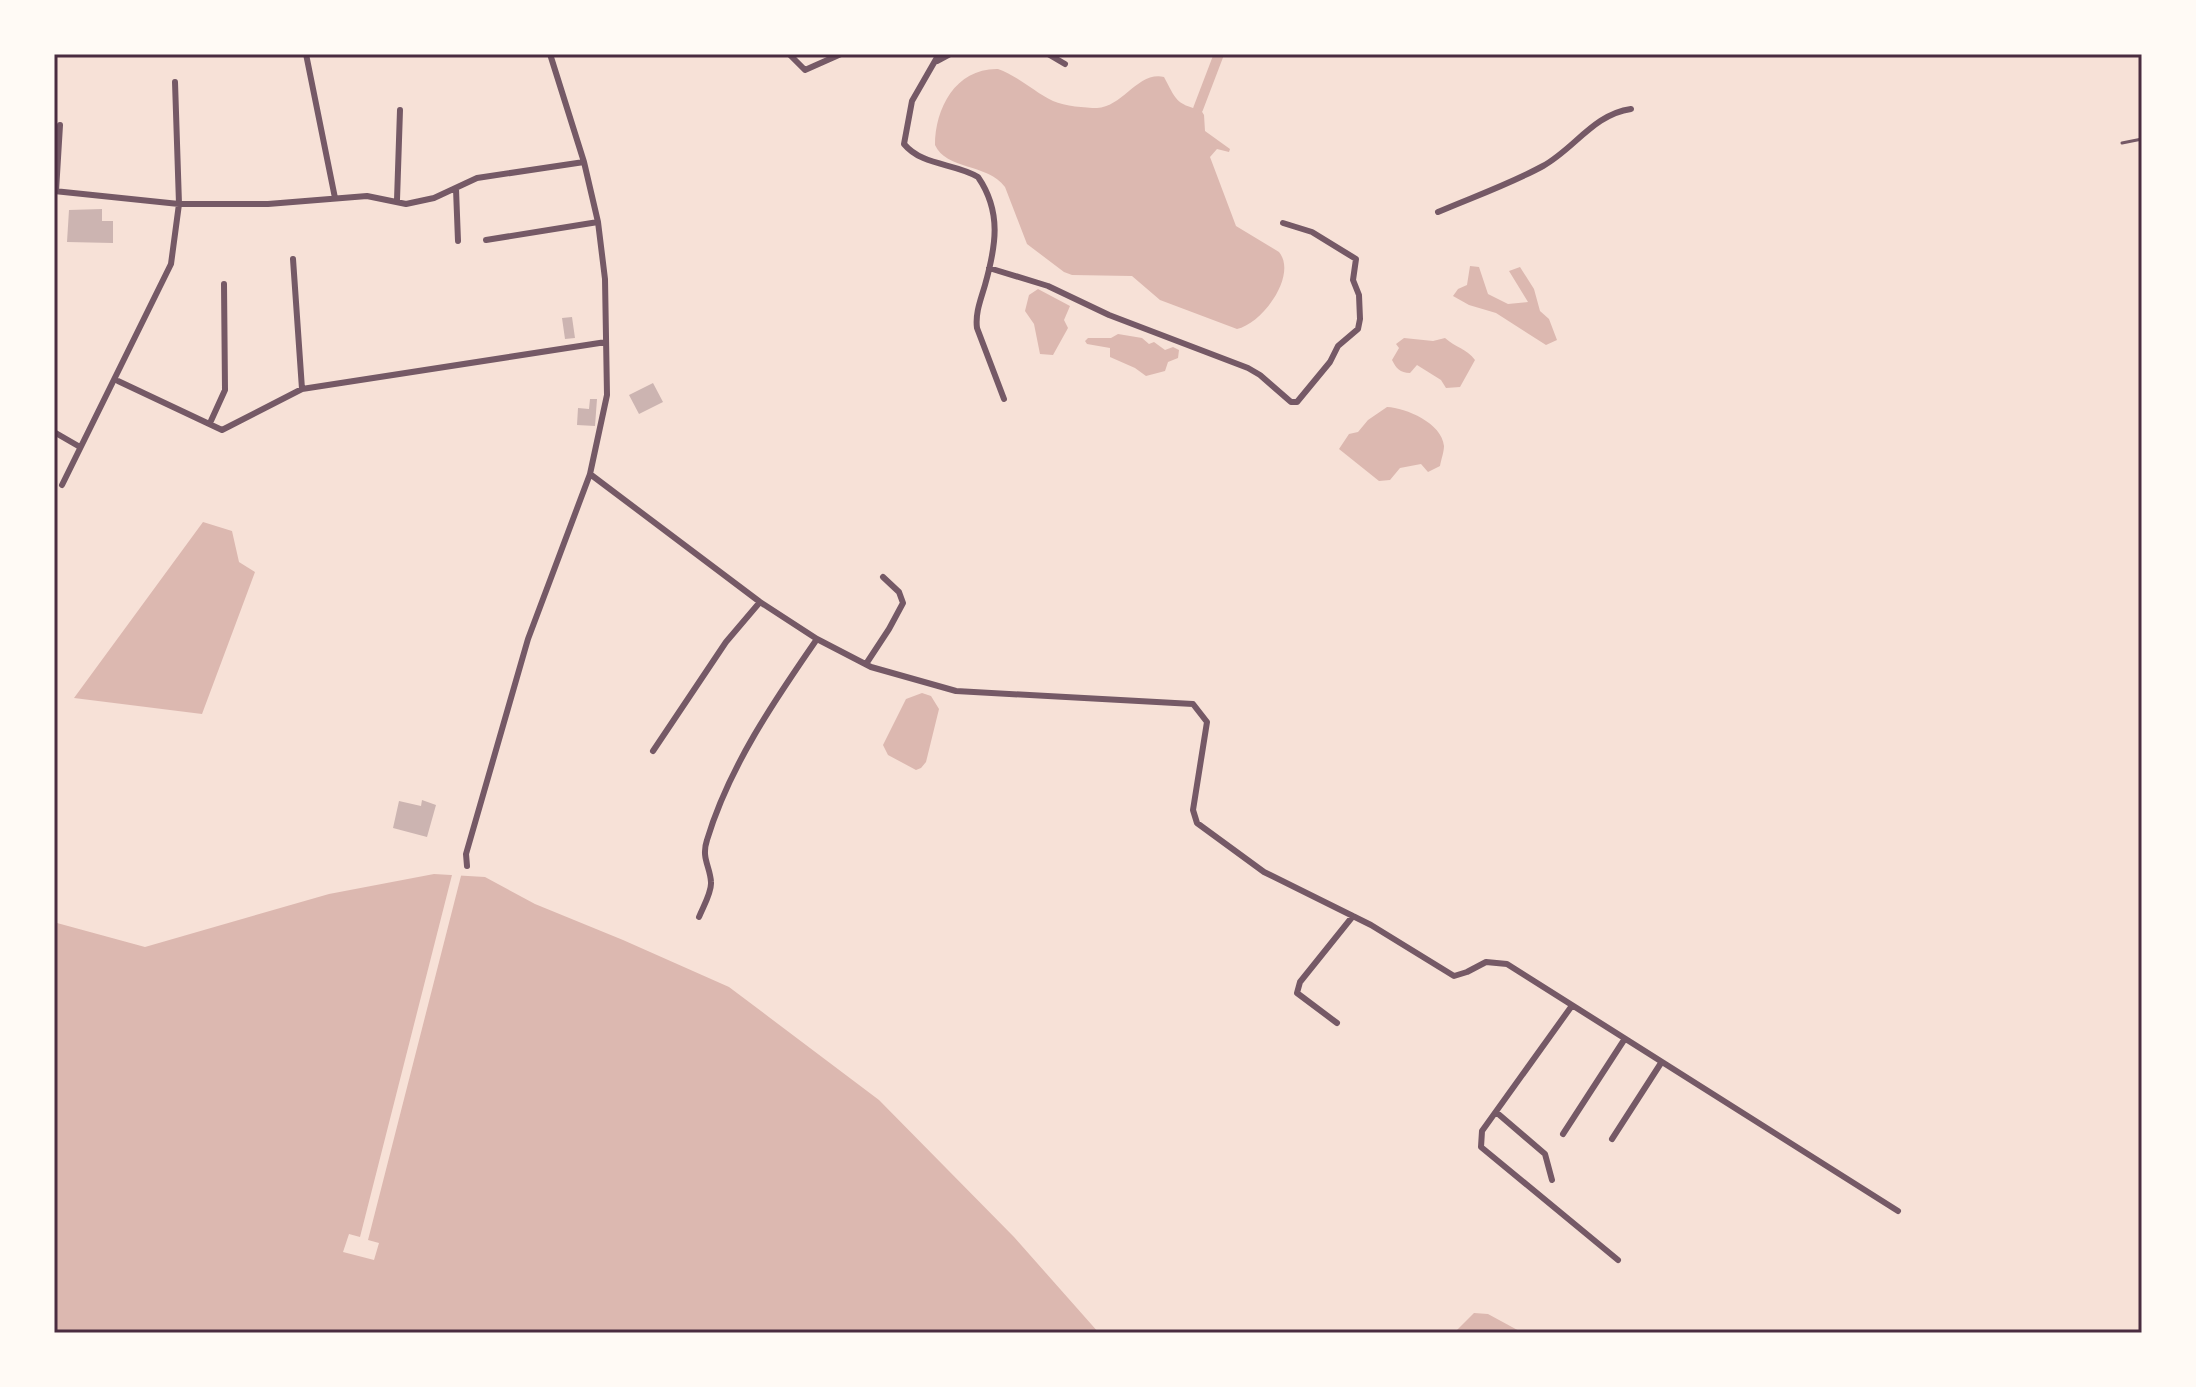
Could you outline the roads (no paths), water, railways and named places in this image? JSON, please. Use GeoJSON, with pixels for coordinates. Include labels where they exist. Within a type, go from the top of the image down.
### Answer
{"type":"FeatureCollection","features":[{"type":"Feature","properties":{"kind":"street"},"geometry":{"type":"LineString","coordinates":[[306,54],[335,198]]}},
{"type":"Feature","properties":{"kind":"street"},"geometry":{"type":"LineString","coordinates":[[467,866],[466,854],[528,639],[590,474],[607,395],[605,279],[598,222],[584,162],[550,54]]}},
{"type":"Feature","properties":{"kind":"street"},"geometry":{"type":"LineString","coordinates":[[789,54],[805,70],[841,54]]}},
{"type":"Feature","properties":{"kind":"street"},"geometry":{"type":"LineString","coordinates":[[950,54],[938,57],[912,101],[904,144],[909,151],[926,160],[969,172],[980,179],[997,224],[975,317],[1004,399]]}},
{"type":"Feature","properties":{"kind":"street"},"geometry":{"type":"LineString","coordinates":[[1048,54],[1065,64]]}},
{"type":"Feature","properties":{"kind":"street"},"geometry":{"type":"LineString","coordinates":[[62,485],[171,264],[179,204],[175,82]]}},
{"type":"Feature","properties":{"kind":"street"},"geometry":{"type":"LineString","coordinates":[[1438,212],[1545,165],[1610,113],[1631,109]]}},
{"type":"Feature","properties":{"kind":"street"},"geometry":{"type":"LineString","coordinates":[[397,200],[400,110]]}},
{"type":"Feature","properties":{"kind":"street"},"geometry":{"type":"LineString","coordinates":[[60,125],[55,191],[179,204],[268,204],[367,196],[406,204],[434,198],[477,178],[584,162]]}},
{"type":"Feature","properties":{"kind":"street"},"geometry":{"type":"LineString","coordinates":[[456,189],[458,241]]}},
{"type":"Feature","properties":{"kind":"street"},"geometry":{"type":"LineString","coordinates":[[486,240],[598,222]]}},
{"type":"Feature","properties":{"kind":"street"},"geometry":{"type":"LineString","coordinates":[[989,268],[1048,286],[1109,315],[1248,368],[1291,402],[1297,402],[1330,362],[1338,346],[1358,329],[1359,295],[1353,280],[1356,259],[1312,232],[1283,223]]}},
{"type":"Feature","properties":{"kind":"street"},"geometry":{"type":"LineString","coordinates":[[293,259],[302,389]]}},
{"type":"Feature","properties":{"kind":"street"},"geometry":{"type":"LineString","coordinates":[[210,423],[225,390],[224,284]]}},
{"type":"Feature","properties":{"kind":"street"},"geometry":{"type":"LineString","coordinates":[[118,381],[222,430],[302,389],[606,342]]}},
{"type":"Feature","properties":{"kind":"street"},"geometry":{"type":"LineString","coordinates":[[54,432],[80,447]]}},
{"type":"Feature","properties":{"kind":"street"},"geometry":{"type":"LineString","coordinates":[[590,474],[760,602],[817,639],[866,664],[956,691],[1193,704],[1207,722],[1193,810],[1197,823],[1264,872],[1353,916],[1454,976],[1486,962],[1507,964],[1898,1211]]}},
{"type":"Feature","properties":{"kind":"street"},"geometry":{"type":"LineString","coordinates":[[866,664],[903,603],[899,592],[883,577]]}},
{"type":"Feature","properties":{"kind":"street"},"geometry":{"type":"LineString","coordinates":[[653,751],[719,652],[760,602]]}},
{"type":"Feature","properties":{"kind":"street"},"geometry":{"type":"LineString","coordinates":[[699,917],[711,883],[704,851],[714,822],[758,725],[817,639]]}},
{"type":"Feature","properties":{"kind":"street"},"geometry":{"type":"LineString","coordinates":[[1337,1023],[1297,993],[1297,989],[1353,916]]}},
{"type":"Feature","properties":{"kind":"street"},"geometry":{"type":"LineString","coordinates":[[1571,1007],[1482,1131],[1481,1147],[1618,1260]]}},
{"type":"Feature","properties":{"kind":"street"},"geometry":{"type":"LineString","coordinates":[[1563,1134],[1624,1040]]}},
{"type":"Feature","properties":{"kind":"street"},"geometry":{"type":"LineString","coordinates":[[1612,1139],[1661,1063]]}},
{"type":"Feature","properties":{"kind":"street"},"geometry":{"type":"LineString","coordinates":[[1496,1112],[1545,1154],[1552,1180]]}},
{"type":"Feature","properties":{"kind":"lane"},"geometry":{"type":"LineString","coordinates":[[2122,143],[2142,139]]}},
{"type":"Feature","properties":{"kind":"waterway"},"geometry":{"type":"LineString","coordinates":[[1198,109],[1219,54]]}}]}
